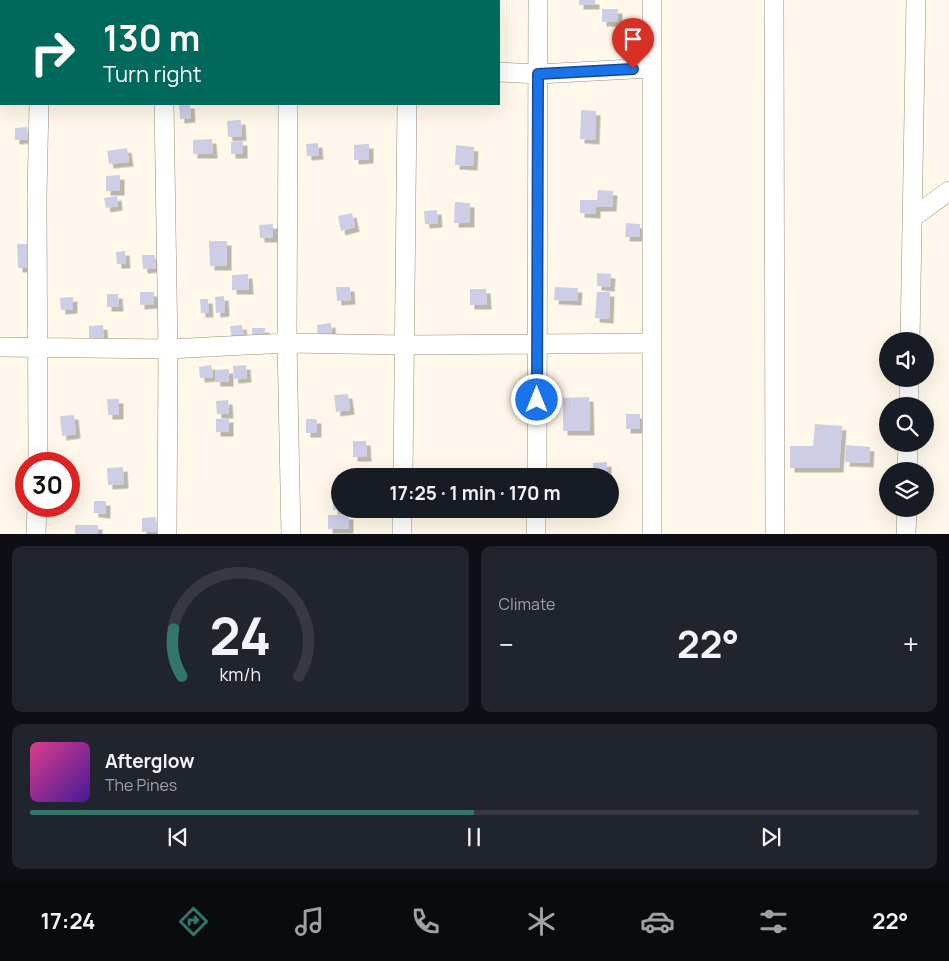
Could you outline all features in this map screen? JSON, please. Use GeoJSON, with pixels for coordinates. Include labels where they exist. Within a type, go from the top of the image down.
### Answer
{"type":"FeatureCollection","features":[{"type":"Feature","properties":{"kind":"street"},"geometry":{"type":"LineString","coordinates":[[537,468],[538,0]]}},
{"type":"Feature","properties":{"kind":"street"},"geometry":{"type":"LineString","coordinates":[[652,0],[652,534]]}},
{"type":"Feature","properties":{"kind":"street"},"geometry":{"type":"LineString","coordinates":[[774,0],[775,534]]}},
{"type":"Feature","properties":{"kind":"street"},"geometry":{"type":"LineString","coordinates":[[910,332],[916,0]]}},
{"type":"Feature","properties":{"kind":"street"},"geometry":{"type":"LineString","coordinates":[[500,72],[538,74],[652,68]]}},
{"type":"Feature","properties":{"kind":"street"},"geometry":{"type":"LineString","coordinates":[[38,452],[39,105]]}},
{"type":"Feature","properties":{"kind":"street"},"geometry":{"type":"LineString","coordinates":[[164,105],[168,349],[167,534]]}},
{"type":"Feature","properties":{"kind":"street"},"geometry":{"type":"LineString","coordinates":[[288,105],[287,343],[291,534]]}},
{"type":"Feature","properties":{"kind":"street"},"geometry":{"type":"LineString","coordinates":[[403,468],[407,105]]}},
{"type":"Feature","properties":{"kind":"street"},"geometry":{"type":"LineString","coordinates":[[912,218],[949,191]]}},
{"type":"Feature","properties":{"kind":"street"},"geometry":{"type":"LineString","coordinates":[[0,347],[168,349],[287,343],[405,345],[651,344]]}},
{"type":"Feature","properties":{"kind":"street"},"geometry":{"type":"LineString","coordinates":[[36,534],[37,517]]}},
{"type":"Feature","properties":{"kind":"street"},"geometry":{"type":"LineString","coordinates":[[906,534],[907,517]]}},
{"type":"Feature","properties":{"kind":"street"},"geometry":{"type":"LineString","coordinates":[[402,518],[402,534]]}},
{"type":"Feature","properties":{"kind":"street"},"geometry":{"type":"LineString","coordinates":[[536,518],[536,534]]}},
{"type":"Feature","properties":{"kind":"building"},"geometry":{"type":"Polygon","coordinates":[[[579,0],[595,0],[595,5],[579,5],[579,0]]]}},
{"type":"Feature","properties":{"kind":"building"},"geometry":{"type":"Polygon","coordinates":[[[602,9],[618,9],[618,22],[602,22],[602,9]]]}},
{"type":"Feature","properties":{"kind":"building"},"geometry":{"type":"Polygon","coordinates":[[[179,105],[190,105],[191,118],[180,119],[179,105]]]}},
{"type":"Feature","properties":{"kind":"building"},"geometry":{"type":"Polygon","coordinates":[[[581,110],[596,111],[595,140],[580,139],[581,110]]]}},
{"type":"Feature","properties":{"kind":"building"},"geometry":{"type":"Polygon","coordinates":[[[241,120],[242,136],[228,137],[227,121],[241,120]]]}},
{"type":"Feature","properties":{"kind":"building"},"geometry":{"type":"Polygon","coordinates":[[[27,127],[28,139],[15,140],[15,128],[27,127]]]}},
{"type":"Feature","properties":{"kind":"building"},"geometry":{"type":"Polygon","coordinates":[[[212,139],[213,154],[193,154],[193,140],[212,139]]]}},
{"type":"Feature","properties":{"kind":"building"},"geometry":{"type":"Polygon","coordinates":[[[243,141],[243,154],[231,154],[231,142],[243,141]]]}},
{"type":"Feature","properties":{"kind":"building"},"geometry":{"type":"Polygon","coordinates":[[[318,143],[319,155],[307,156],[306,144],[318,143]]]}},
{"type":"Feature","properties":{"kind":"building"},"geometry":{"type":"Polygon","coordinates":[[[369,144],[369,159],[354,160],[354,145],[369,144]]]}},
{"type":"Feature","properties":{"kind":"building"},"geometry":{"type":"Polygon","coordinates":[[[456,145],[474,147],[473,166],[455,165],[456,145]]]}},
{"type":"Feature","properties":{"kind":"building"},"geometry":{"type":"Polygon","coordinates":[[[127,148],[129,162],[109,164],[107,151],[127,148]]]}},
{"type":"Feature","properties":{"kind":"building"},"geometry":{"type":"Polygon","coordinates":[[[120,175],[120,191],[106,191],[106,176],[120,175]]]}},
{"type":"Feature","properties":{"kind":"building"},"geometry":{"type":"Polygon","coordinates":[[[598,190],[613,191],[612,207],[596,207],[596,214],[580,213],[580,200],[597,200],[598,190]]]}},
{"type":"Feature","properties":{"kind":"building"},"geometry":{"type":"Polygon","coordinates":[[[117,196],[118,206],[106,208],[104,198],[117,196]]]}},
{"type":"Feature","properties":{"kind":"building"},"geometry":{"type":"Polygon","coordinates":[[[455,202],[470,203],[470,223],[454,223],[455,202]]]}},
{"type":"Feature","properties":{"kind":"building"},"geometry":{"type":"Polygon","coordinates":[[[437,210],[438,223],[425,224],[424,211],[437,210]]]}},
{"type":"Feature","properties":{"kind":"building"},"geometry":{"type":"Polygon","coordinates":[[[352,213],[355,227],[341,231],[338,216],[352,213]]]}},
{"type":"Feature","properties":{"kind":"building"},"geometry":{"type":"Polygon","coordinates":[[[626,223],[640,224],[640,237],[625,237],[626,223]]]}},
{"type":"Feature","properties":{"kind":"building"},"geometry":{"type":"Polygon","coordinates":[[[273,224],[273,238],[260,238],[259,225],[273,224]]]}},
{"type":"Feature","properties":{"kind":"building"},"geometry":{"type":"Polygon","coordinates":[[[209,241],[227,241],[227,266],[210,266],[209,241]]]}},
{"type":"Feature","properties":{"kind":"building"},"geometry":{"type":"Polygon","coordinates":[[[17,244],[31,244],[32,268],[18,268],[17,244]]]}},
{"type":"Feature","properties":{"kind":"building"},"geometry":{"type":"Polygon","coordinates":[[[125,251],[126,264],[117,264],[116,252],[125,251]]]}},
{"type":"Feature","properties":{"kind":"building"},"geometry":{"type":"Polygon","coordinates":[[[142,255],[155,255],[156,268],[143,269],[142,255]]]}},
{"type":"Feature","properties":{"kind":"building"},"geometry":{"type":"Polygon","coordinates":[[[597,273],[611,274],[610,287],[597,286],[597,273]]]}},
{"type":"Feature","properties":{"kind":"building"},"geometry":{"type":"Polygon","coordinates":[[[248,274],[249,290],[232,290],[232,275],[248,274]]]}},
{"type":"Feature","properties":{"kind":"building"},"geometry":{"type":"Polygon","coordinates":[[[336,287],[350,287],[351,300],[337,301],[336,287]]]}},
{"type":"Feature","properties":{"kind":"building"},"geometry":{"type":"Polygon","coordinates":[[[555,287],[578,288],[577,301],[554,300],[555,287]]]}},
{"type":"Feature","properties":{"kind":"building"},"geometry":{"type":"Polygon","coordinates":[[[470,289],[486,289],[487,305],[470,305],[470,289]]]}},
{"type":"Feature","properties":{"kind":"building"},"geometry":{"type":"Polygon","coordinates":[[[140,292],[154,292],[154,304],[140,305],[140,292]]]}},
{"type":"Feature","properties":{"kind":"building"},"geometry":{"type":"Polygon","coordinates":[[[597,292],[610,292],[609,319],[595,318],[597,292]]]}},
{"type":"Feature","properties":{"kind":"building"},"geometry":{"type":"Polygon","coordinates":[[[107,294],[118,294],[119,307],[107,307],[107,294]]]}},
{"type":"Feature","properties":{"kind":"building"},"geometry":{"type":"Polygon","coordinates":[[[224,296],[225,312],[216,313],[215,297],[224,296]]]}},
{"type":"Feature","properties":{"kind":"building"},"geometry":{"type":"Polygon","coordinates":[[[73,297],[73,309],[61,310],[60,298],[73,297]]]}},
{"type":"Feature","properties":{"kind":"building"},"geometry":{"type":"Polygon","coordinates":[[[200,299],[208,299],[209,313],[201,313],[200,299]]]}},
{"type":"Feature","properties":{"kind":"building"},"geometry":{"type":"Polygon","coordinates":[[[331,323],[332,338],[318,339],[317,325],[331,323]]]}},
{"type":"Feature","properties":{"kind":"building"},"geometry":{"type":"Polygon","coordinates":[[[103,325],[104,340],[89,341],[89,326],[103,325]]]}},
{"type":"Feature","properties":{"kind":"building"},"geometry":{"type":"Polygon","coordinates":[[[242,325],[244,338],[232,340],[230,326],[242,325]]]}},
{"type":"Feature","properties":{"kind":"building"},"geometry":{"type":"Polygon","coordinates":[[[252,328],[265,328],[265,341],[252,341],[252,328]]]}},
{"type":"Feature","properties":{"kind":"building"},"geometry":{"type":"Polygon","coordinates":[[[211,365],[213,377],[200,378],[199,367],[211,365]]]}},
{"type":"Feature","properties":{"kind":"building"},"geometry":{"type":"Polygon","coordinates":[[[246,365],[247,378],[234,379],[233,366],[246,365]]]}},
{"type":"Feature","properties":{"kind":"building"},"geometry":{"type":"Polygon","coordinates":[[[229,369],[229,382],[216,382],[215,370],[229,369]]]}},
{"type":"Feature","properties":{"kind":"building"},"geometry":{"type":"Polygon","coordinates":[[[348,394],[350,410],[336,412],[334,395],[348,394]]]}},
{"type":"Feature","properties":{"kind":"building"},"geometry":{"type":"Polygon","coordinates":[[[589,397],[590,431],[563,431],[563,398],[589,397]]]}},
{"type":"Feature","properties":{"kind":"building"},"geometry":{"type":"Polygon","coordinates":[[[107,399],[119,399],[119,415],[108,415],[107,399]]]}},
{"type":"Feature","properties":{"kind":"building"},"geometry":{"type":"Polygon","coordinates":[[[228,400],[229,414],[217,414],[216,401],[228,400]]]}},
{"type":"Feature","properties":{"kind":"building"},"geometry":{"type":"Polygon","coordinates":[[[626,414],[640,414],[640,429],[626,429],[626,414]]]}},
{"type":"Feature","properties":{"kind":"building"},"geometry":{"type":"Polygon","coordinates":[[[74,415],[76,434],[62,436],[60,416],[74,415]]]}},
{"type":"Feature","properties":{"kind":"building"},"geometry":{"type":"Polygon","coordinates":[[[229,418],[229,432],[216,432],[216,419],[229,418]]]}},
{"type":"Feature","properties":{"kind":"building"},"geometry":{"type":"Polygon","coordinates":[[[306,419],[317,419],[317,433],[306,433],[306,419]]]}},
{"type":"Feature","properties":{"kind":"building"},"geometry":{"type":"Polygon","coordinates":[[[815,424],[842,426],[839,468],[790,468],[790,446],[813,446],[815,424]]]}},
{"type":"Feature","properties":{"kind":"building"},"geometry":{"type":"Polygon","coordinates":[[[353,441],[366,441],[367,457],[353,457],[353,441]]]}},
{"type":"Feature","properties":{"kind":"building"},"geometry":{"type":"Polygon","coordinates":[[[846,445],[870,447],[869,463],[845,462],[846,445]]]}},
{"type":"Feature","properties":{"kind":"building"},"geometry":{"type":"Polygon","coordinates":[[[607,462],[607,468],[593,468],[593,463],[607,462]]]}},
{"type":"Feature","properties":{"kind":"building"},"geometry":{"type":"Polygon","coordinates":[[[123,467],[124,484],[108,485],[107,468],[123,467]]]}},
{"type":"Feature","properties":{"kind":"building"},"geometry":{"type":"Polygon","coordinates":[[[94,501],[106,501],[106,514],[94,513],[94,501]]]}},
{"type":"Feature","properties":{"kind":"building"},"geometry":{"type":"Polygon","coordinates":[[[328,515],[331,515],[331,518],[349,518],[349,529],[328,529],[328,515]]]}},
{"type":"Feature","properties":{"kind":"building"},"geometry":{"type":"Polygon","coordinates":[[[156,517],[157,532],[142,532],[142,518],[156,517]]]}},
{"type":"Feature","properties":{"kind":"building"},"geometry":{"type":"Polygon","coordinates":[[[75,525],[98,525],[98,534],[75,534],[75,525]]]}},
{"type":"Feature","properties":{"kind":"route"},"geometry":{"type":"LineString","coordinates":[[537,400],[538,74],[633,69]]}}]}
